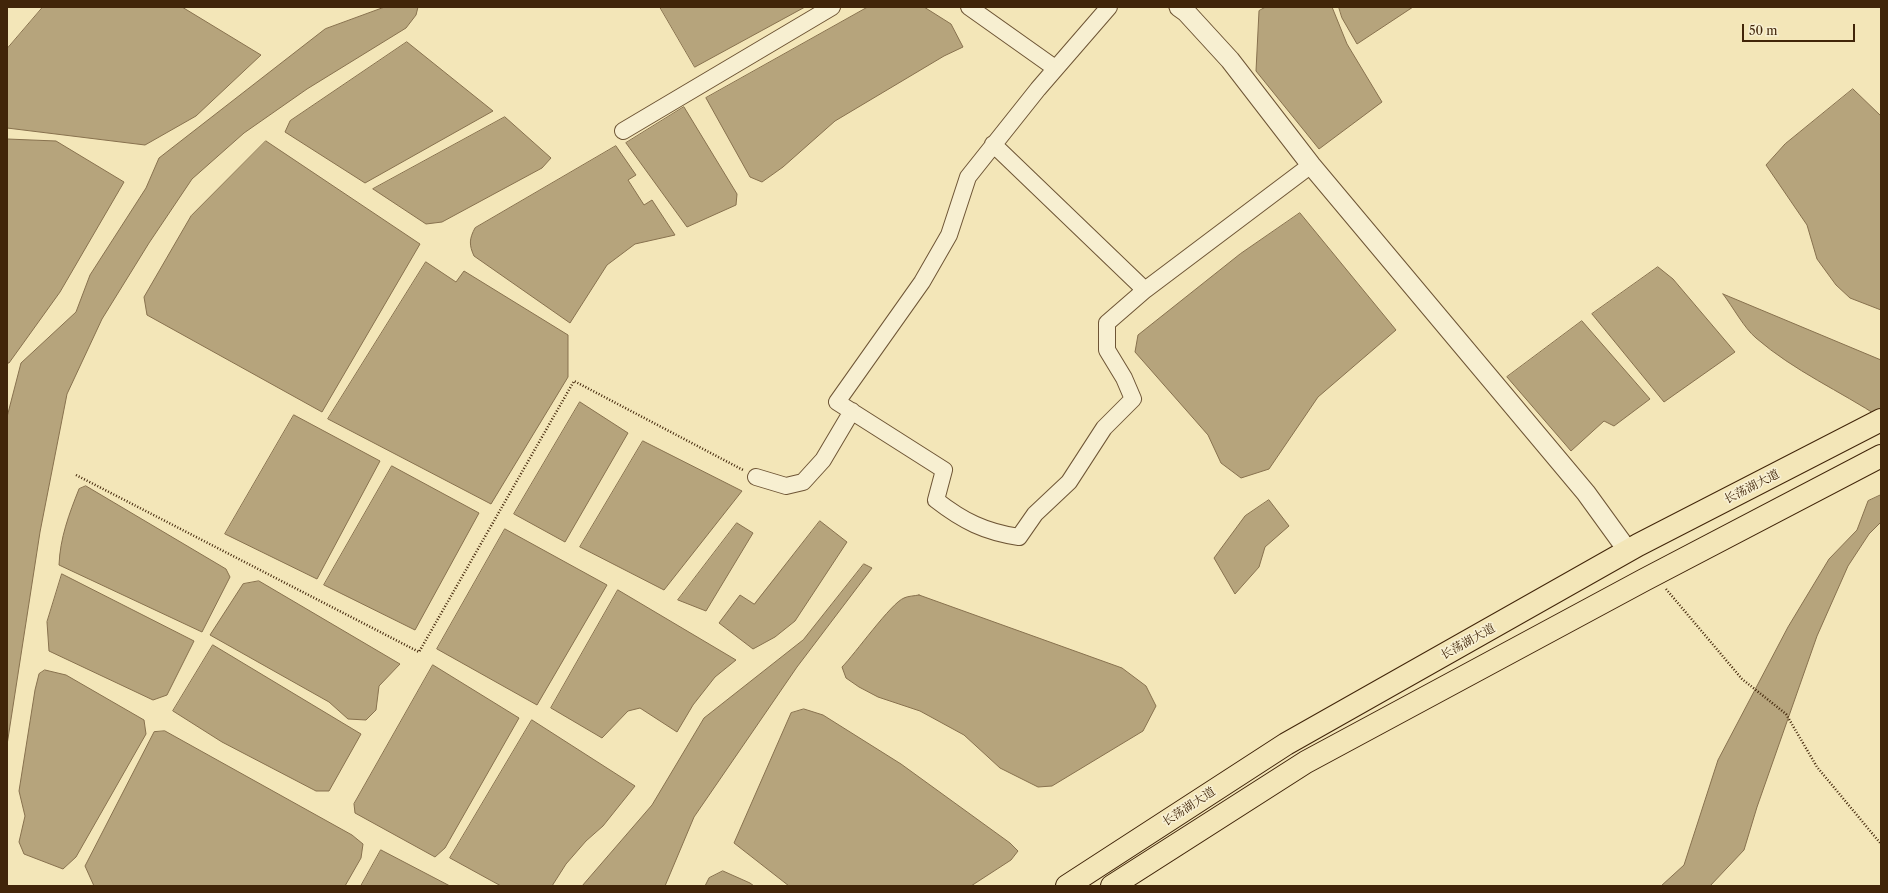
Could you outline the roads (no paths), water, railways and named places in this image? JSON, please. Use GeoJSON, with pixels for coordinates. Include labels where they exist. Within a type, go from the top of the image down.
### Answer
{"type":"FeatureCollection","features":[{"type":"Feature","properties":{"kind":"main road","name":"长荡湖大道"},"geometry":{"type":"LineString","coordinates":[[1068,886],[1286,744],[1628,551],[1881,420]]}},
{"type":"Feature","properties":{"kind":"main road","name":"长荡湖大道"},"geometry":{"type":"LineString","coordinates":[[1112,886],[1306,762],[1644,580],[1881,456]]}},
{"type":"Feature","properties":{"kind":"street"},"geometry":{"type":"LineString","coordinates":[[623,132],[832,7]]}},
{"type":"Feature","properties":{"kind":"street"},"geometry":{"type":"LineString","coordinates":[[969,7],[1055,68]]}},
{"type":"Feature","properties":{"kind":"street"},"geometry":{"type":"LineString","coordinates":[[1109,7],[1055,68],[968,177],[949,235],[922,282],[837,402],[944,470],[936,500],[956,516],[997,534],[1019,537],[1035,514],[1069,482],[1104,428],[1133,399],[1124,378],[1106,350],[1107,323],[1145,290],[1311,165]]}},
{"type":"Feature","properties":{"kind":"street"},"geometry":{"type":"LineString","coordinates":[[1179,7],[1186,12],[1230,60],[1311,165],[1586,493],[1628,551]]}},
{"type":"Feature","properties":{"kind":"street"},"geometry":{"type":"LineString","coordinates":[[993,144],[1145,290]]}},
{"type":"Feature","properties":{"kind":"street"},"geometry":{"type":"LineString","coordinates":[[756,477],[786,486],[803,482],[823,460],[852,411]]}}]}
